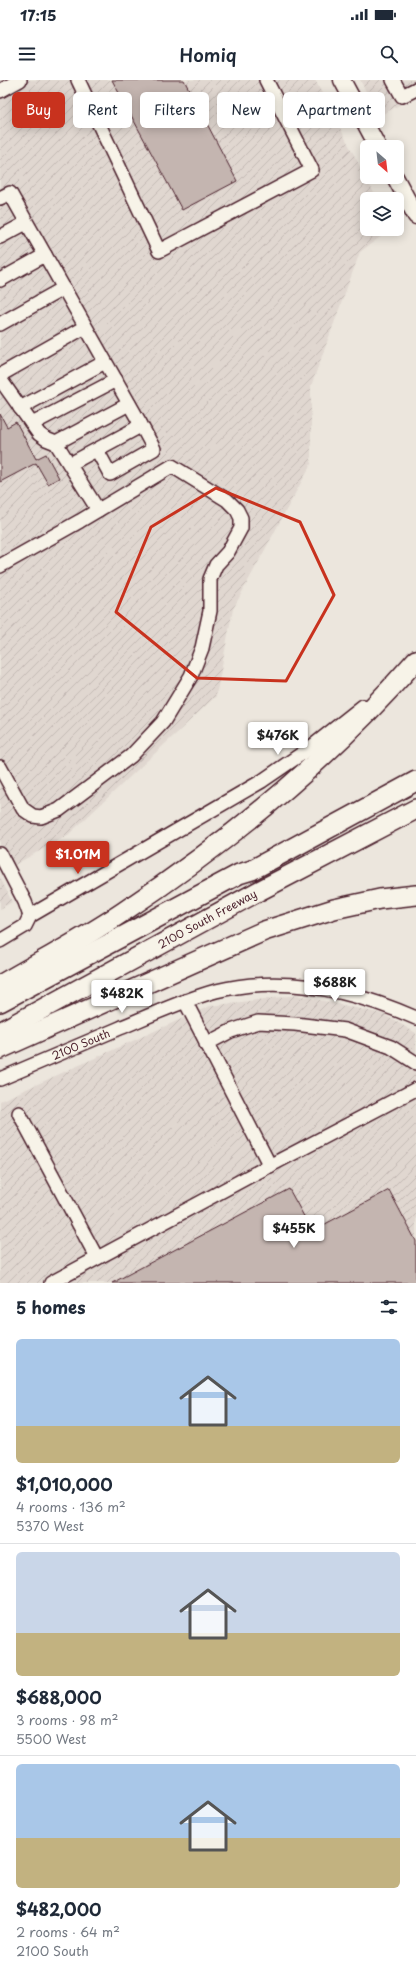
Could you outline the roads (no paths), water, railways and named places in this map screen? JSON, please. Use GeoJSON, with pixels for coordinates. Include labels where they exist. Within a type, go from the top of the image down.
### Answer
{"type":"FeatureCollection","features":[{"type":"Feature","properties":{"kind":"highway"},"geometry":{"type":"LineString","coordinates":[[0,985],[122,913],[222,841],[332,748],[385,696],[416,660]]}},
{"type":"Feature","properties":{"kind":"highway"},"geometry":{"type":"LineString","coordinates":[[238,874],[343,809],[416,768]]}},
{"type":"Feature","properties":{"kind":"highway","name":"2100 South Freeway"},"geometry":{"type":"LineString","coordinates":[[0,1002],[238,874],[252,870],[416,781]]}},
{"type":"Feature","properties":{"kind":"highway","name":"2100 South Freeway"},"geometry":{"type":"LineString","coordinates":[[0,1032],[257,892],[416,809]]}},
{"type":"Feature","properties":{"kind":"highway"},"geometry":{"type":"LineString","coordinates":[[257,892],[296,883],[416,822]]}},
{"type":"Feature","properties":{"kind":"highway"},"geometry":{"type":"LineString","coordinates":[[0,1049],[264,931],[334,909],[380,899],[416,895]]}},
{"type":"Feature","properties":{"kind":"main road"},"geometry":{"type":"LineString","coordinates":[[342,80],[374,140]]}},
{"type":"Feature","properties":{"kind":"main road"},"geometry":{"type":"LineString","coordinates":[[399,184],[416,216]]}},
{"type":"Feature","properties":{"kind":"street"},"geometry":{"type":"LineString","coordinates":[[0,91],[20,80]]}},
{"type":"Feature","properties":{"kind":"street"},"geometry":{"type":"LineString","coordinates":[[78,80],[159,251],[312,170],[266,80]]}},
{"type":"Feature","properties":{"kind":"street"},"geometry":{"type":"LineString","coordinates":[[393,80],[402,96],[416,89]]}},
{"type":"Feature","properties":{"kind":"street"},"geometry":{"type":"LineString","coordinates":[[0,198],[10,193],[154,449],[110,474],[97,450]]}},
{"type":"Feature","properties":{"kind":"street"},"geometry":{"type":"LineString","coordinates":[[0,237],[26,222]]}},
{"type":"Feature","properties":{"kind":"street"},"geometry":{"type":"LineString","coordinates":[[0,280],[45,255]]}},
{"type":"Feature","properties":{"kind":"street"},"geometry":{"type":"LineString","coordinates":[[0,324],[64,288]]}},
{"type":"Feature","properties":{"kind":"street"},"geometry":{"type":"LineString","coordinates":[[0,375],[85,326]]}},
{"type":"Feature","properties":{"kind":"street"},"geometry":{"type":"LineString","coordinates":[[20,408],[105,362]]}},
{"type":"Feature","properties":{"kind":"street"},"geometry":{"type":"LineString","coordinates":[[0,379],[32,424],[46,439],[56,443],[98,510]]}},
{"type":"Feature","properties":{"kind":"street"},"geometry":{"type":"LineString","coordinates":[[32,424],[116,380]]}},
{"type":"Feature","properties":{"kind":"street"},"geometry":{"type":"LineString","coordinates":[[56,443],[129,404]]}},
{"type":"Feature","properties":{"kind":"street"},"geometry":{"type":"LineString","coordinates":[[70,464],[135,429],[140,423]]}},
{"type":"Feature","properties":{"kind":"street"},"geometry":{"type":"LineString","coordinates":[[0,566],[172,466],[227,500],[237,510],[241,518],[241,528],[228,552],[216,565],[210,579],[210,611],[202,648],[192,676],[163,722],[131,756],[59,810],[41,817],[33,816],[23,809],[0,767]]}},
{"type":"Feature","properties":{"kind":"street"},"geometry":{"type":"LineString","coordinates":[[0,941],[25,926],[30,916],[191,824],[287,765],[357,711],[416,655]]}},
{"type":"Feature","properties":{"kind":"street"},"geometry":{"type":"LineString","coordinates":[[0,854],[25,902],[30,916]]}},
{"type":"Feature","properties":{"kind":"street","name":"2100 South"},"geometry":{"type":"LineString","coordinates":[[0,1079],[184,1001],[217,991],[283,984],[306,986],[347,992],[382,1003],[416,1018]]}},
{"type":"Feature","properties":{"kind":"street"},"geometry":{"type":"LineString","coordinates":[[184,1001],[270,1166]]}},
{"type":"Feature","properties":{"kind":"street"},"geometry":{"type":"LineString","coordinates":[[206,1044],[230,1031],[258,1022],[295,1024],[345,1030],[391,1047],[416,1063]]}},
{"type":"Feature","properties":{"kind":"street"},"geometry":{"type":"LineString","coordinates":[[51,1283],[416,1090]]}},
{"type":"Feature","properties":{"kind":"street"},"geometry":{"type":"LineString","coordinates":[[19,1113],[97,1258]]}}]}
